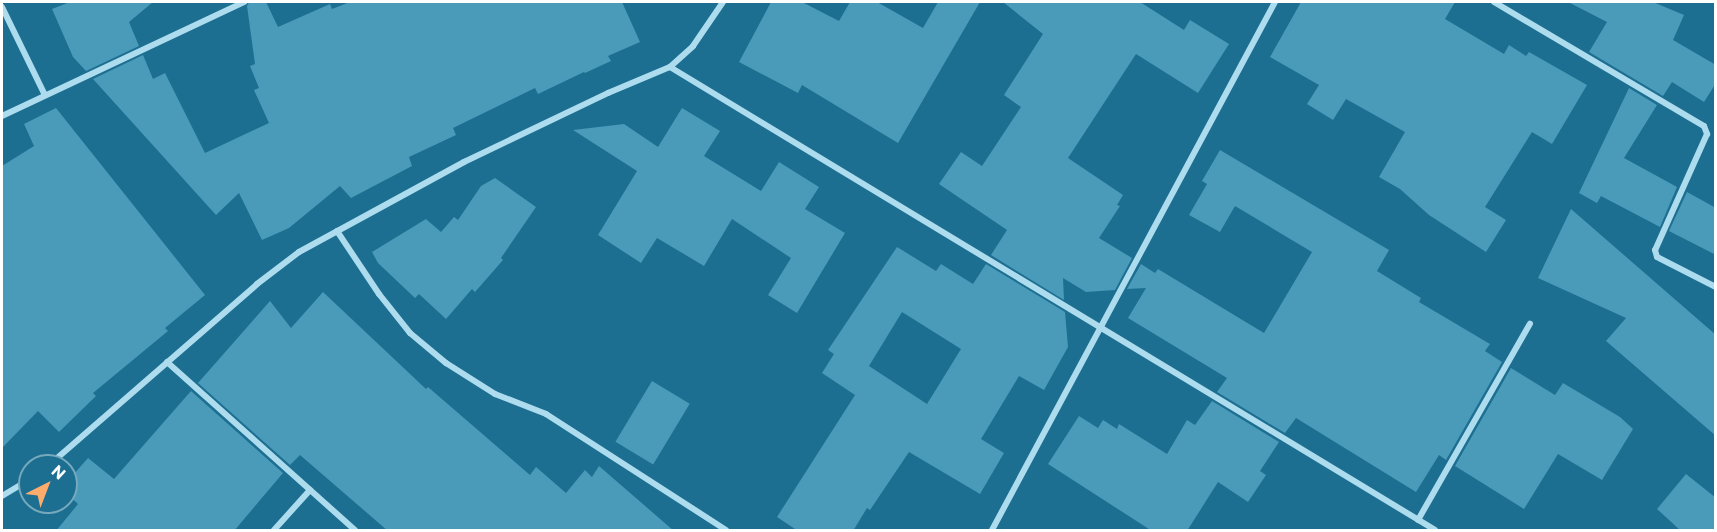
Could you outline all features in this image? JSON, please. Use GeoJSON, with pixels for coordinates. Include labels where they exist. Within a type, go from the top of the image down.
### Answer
{"type":"FeatureCollection","features":[{"type":"Feature","properties":{"kind":"street"},"geometry":{"type":"LineString","coordinates":[[2,116],[244,2]]}},
{"type":"Feature","properties":{"kind":"street"},"geometry":{"type":"LineString","coordinates":[[62,454],[291,258],[464,162],[608,93],[670,67],[693,46],[723,2]]}},
{"type":"Feature","properties":{"kind":"street"},"geometry":{"type":"LineString","coordinates":[[992,531],[1098,328],[1275,2]]}},
{"type":"Feature","properties":{"kind":"street"},"geometry":{"type":"LineString","coordinates":[[1494,2],[1704,126],[1707,134],[1655,250],[1657,257],[1716,287]]}},
{"type":"Feature","properties":{"kind":"street"},"geometry":{"type":"LineString","coordinates":[[2,7],[45,95]]}},
{"type":"Feature","properties":{"kind":"street"},"geometry":{"type":"LineString","coordinates":[[670,67],[1435,531]]}},
{"type":"Feature","properties":{"kind":"street"},"geometry":{"type":"LineString","coordinates":[[337,231],[379,294],[410,333],[446,363],[495,394],[546,414],[726,531]]}},
{"type":"Feature","properties":{"kind":"street"},"geometry":{"type":"LineString","coordinates":[[1418,520],[1530,324]]}},
{"type":"Feature","properties":{"kind":"street"},"geometry":{"type":"LineString","coordinates":[[167,362],[356,531]]}},
{"type":"Feature","properties":{"kind":"street"},"geometry":{"type":"LineString","coordinates":[[2,496],[18,486]]}},
{"type":"Feature","properties":{"kind":"street"},"geometry":{"type":"LineString","coordinates":[[274,531],[310,490]]}},
{"type":"Feature","properties":{"kind":"building"},"geometry":{"type":"Polygon","coordinates":[[[70,2],[153,2],[129,22],[139,46],[86,71],[73,57],[52,9],[70,2]]]}},
{"type":"Feature","properties":{"kind":"building"},"geometry":{"type":"Polygon","coordinates":[[[249,2],[266,2],[278,27],[330,4],[332,9],[350,2],[622,2],[640,42],[608,56],[611,61],[585,73],[538,94],[535,88],[453,128],[456,135],[409,157],[412,166],[351,198],[340,186],[289,228],[262,240],[239,193],[216,215],[93,79],[143,55],[153,79],[165,73],[205,153],[269,123],[254,90],[259,88],[250,66],[255,64],[247,6],[249,2]]]}},
{"type":"Feature","properties":{"kind":"building"},"geometry":{"type":"Polygon","coordinates":[[[771,2],[802,2],[839,21],[850,2],[877,2],[923,28],[938,2],[980,2],[898,143],[802,85],[798,93],[739,62],[771,2]]]}},
{"type":"Feature","properties":{"kind":"building"},"geometry":{"type":"Polygon","coordinates":[[[1003,2],[1140,2],[1184,30],[1190,20],[1229,44],[1198,93],[1136,54],[1068,158],[1123,195],[1117,205],[1120,206],[1099,238],[1132,258],[1115,290],[1086,292],[1063,278],[1064,300],[991,255],[1007,230],[939,184],[961,152],[982,166],[1021,107],[1004,95],[1043,34],[1003,2]]]}},
{"type":"Feature","properties":{"kind":"building"},"geometry":{"type":"Polygon","coordinates":[[[1301,2],[1455,2],[1445,19],[1504,54],[1509,45],[1526,56],[1529,52],[1587,85],[1552,144],[1532,132],[1485,207],[1506,220],[1486,252],[1429,215],[1400,189],[1379,177],[1405,132],[1346,99],[1333,120],[1307,104],[1319,85],[1270,57],[1301,2]]]}},
{"type":"Feature","properties":{"kind":"building"},"geometry":{"type":"Polygon","coordinates":[[[1568,2],[1653,2],[1684,15],[1673,40],[1716,65],[1716,83],[1704,102],[1672,82],[1663,96],[1589,52],[1607,22],[1568,2]]]}},
{"type":"Feature","properties":{"kind":"building"},"geometry":{"type":"Polygon","coordinates":[[[1629,88],[1657,105],[1624,158],[1677,187],[1660,227],[1601,196],[1597,203],[1579,193],[1629,88]]]}},
{"type":"Feature","properties":{"kind":"building"},"geometry":{"type":"Polygon","coordinates":[[[56,108],[205,295],[165,328],[168,331],[93,393],[96,396],[59,432],[38,411],[2,448],[2,166],[34,146],[24,124],[56,108]]]}},
{"type":"Feature","properties":{"kind":"building"},"geometry":{"type":"Polygon","coordinates":[[[682,108],[720,131],[704,156],[761,191],[779,162],[819,187],[805,209],[845,233],[797,313],[768,295],[791,258],[732,219],[704,266],[657,238],[641,263],[598,235],[637,171],[573,130],[624,124],[658,147],[682,108]]]}},
{"type":"Feature","properties":{"kind":"building"},"geometry":{"type":"Polygon","coordinates":[[[1220,150],[1389,250],[1377,271],[1421,298],[1419,302],[1490,344],[1485,351],[1502,362],[1446,460],[1439,455],[1416,492],[1296,418],[1285,433],[1217,392],[1227,378],[1128,318],[1146,288],[1127,289],[1141,264],[1155,273],[1158,269],[1264,333],[1312,252],[1235,206],[1220,232],[1189,215],[1207,184],[1202,181],[1220,150]]]}},
{"type":"Feature","properties":{"kind":"building"},"geometry":{"type":"Polygon","coordinates":[[[495,178],[536,207],[501,258],[503,260],[475,292],[472,289],[446,319],[419,294],[415,298],[378,263],[372,252],[426,219],[441,232],[454,217],[458,220],[481,186],[495,178]]]}},
{"type":"Feature","properties":{"kind":"building"},"geometry":{"type":"Polygon","coordinates":[[[1687,192],[1716,208],[1716,255],[1669,231],[1687,192]]]}},
{"type":"Feature","properties":{"kind":"building"},"geometry":{"type":"Polygon","coordinates":[[[1571,209],[1716,335],[1716,436],[1606,341],[1626,318],[1538,278],[1571,209]]]}},
{"type":"Feature","properties":{"kind":"building"},"geometry":{"type":"Polygon","coordinates":[[[897,247],[936,271],[941,264],[973,284],[986,264],[1065,312],[1068,347],[1044,390],[1019,376],[981,439],[1004,453],[980,494],[909,452],[870,510],[867,508],[853,531],[798,531],[777,517],[855,395],[822,373],[834,354],[828,350],[897,247]],[[902,312],[869,366],[927,404],[961,349],[902,312]]]}},
{"type":"Feature","properties":{"kind":"building"},"geometry":{"type":"Polygon","coordinates":[[[323,292],[426,389],[428,387],[530,475],[536,467],[566,493],[585,470],[592,477],[599,466],[674,531],[388,531],[300,455],[290,465],[198,383],[270,301],[291,328],[323,292]]]}},
{"type":"Feature","properties":{"kind":"building"},"geometry":{"type":"Polygon","coordinates":[[[1511,368],[1555,395],[1563,383],[1620,417],[1633,429],[1602,480],[1558,454],[1524,509],[1455,466],[1511,368]]]}},
{"type":"Feature","properties":{"kind":"building"},"geometry":{"type":"Polygon","coordinates":[[[652,381],[690,404],[653,465],[615,442],[652,381]]]}},
{"type":"Feature","properties":{"kind":"building"},"geometry":{"type":"Polygon","coordinates":[[[191,391],[283,473],[234,531],[56,531],[70,514],[78,514],[78,469],[88,458],[114,479],[191,391]]]}},
{"type":"Feature","properties":{"kind":"building"},"geometry":{"type":"Polygon","coordinates":[[[1212,401],[1279,442],[1260,471],[1266,475],[1248,502],[1218,482],[1187,531],[1152,531],[1048,464],[1079,416],[1098,428],[1103,420],[1117,429],[1119,424],[1167,454],[1187,420],[1195,425],[1212,401]]]}},
{"type":"Feature","properties":{"kind":"building"},"geometry":{"type":"Polygon","coordinates":[[[1686,474],[1716,498],[1716,531],[1681,531],[1657,509],[1686,474]]]}}]}
